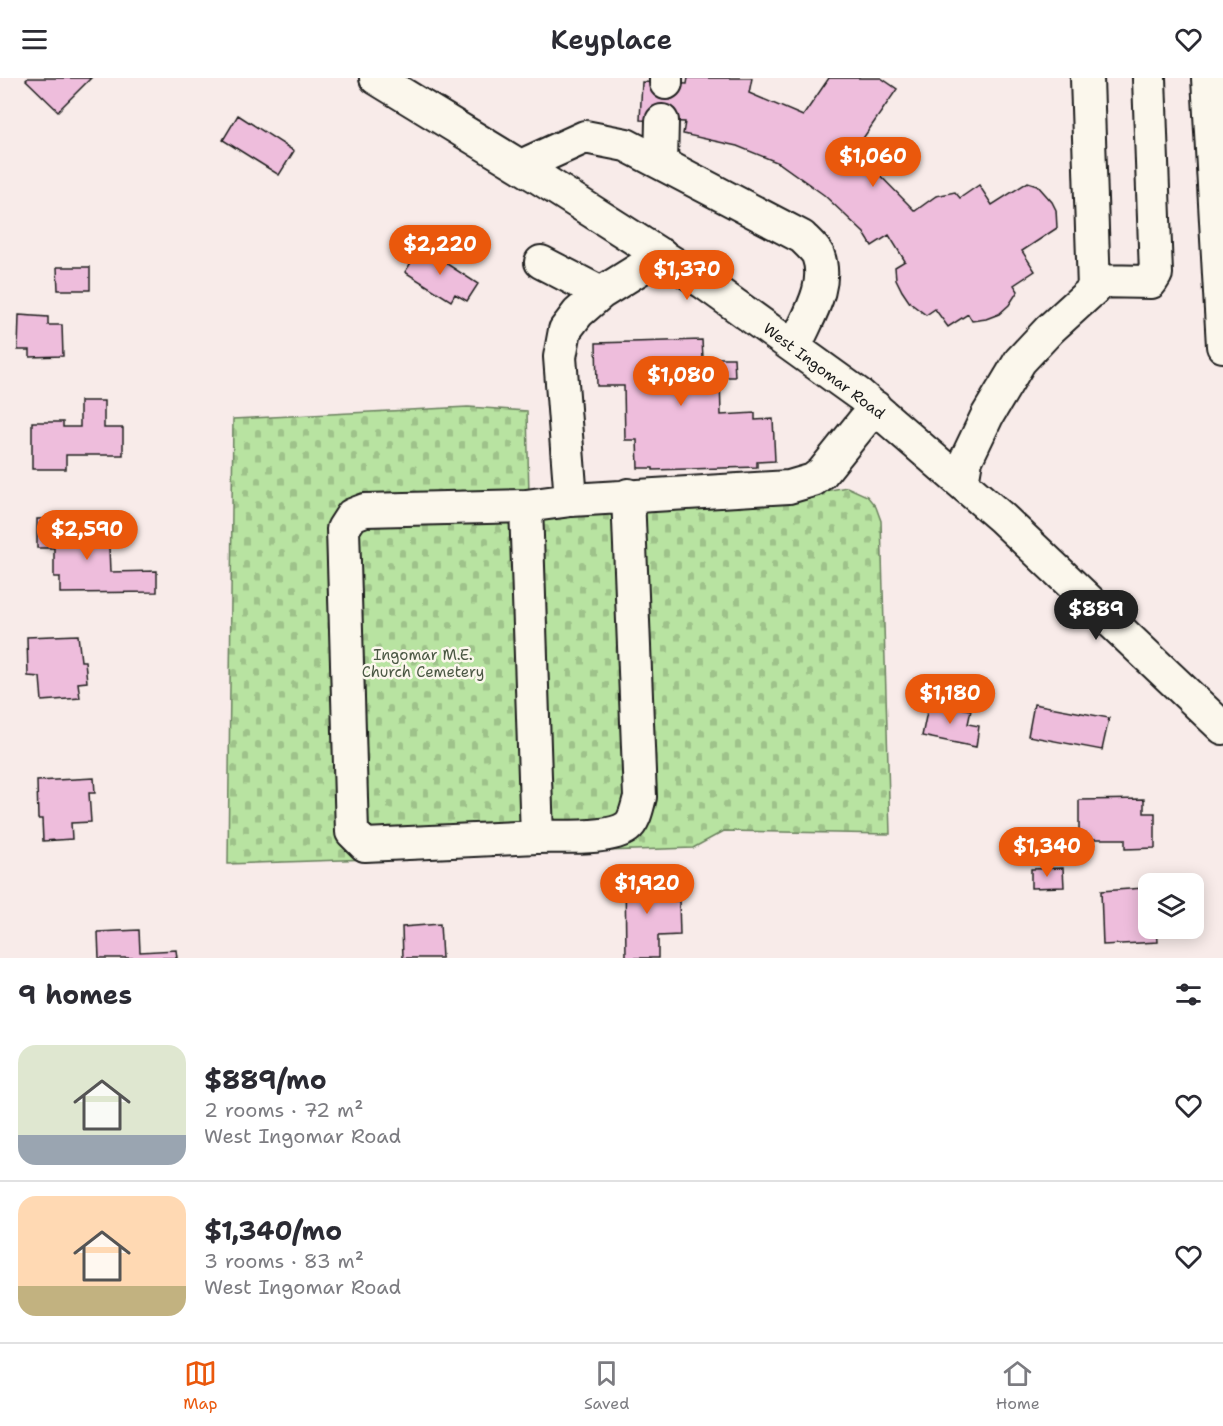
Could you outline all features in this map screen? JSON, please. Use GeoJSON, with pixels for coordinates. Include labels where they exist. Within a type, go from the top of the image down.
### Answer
{"type":"FeatureCollection","features":[{"type":"Feature","properties":{"kind":"street","name":"West Ingomar Road"},"geometry":{"type":"LineString","coordinates":[[376,78],[521,166],[703,282],[875,407],[1018,533],[1223,728]]}},
{"type":"Feature","properties":{"kind":"street"},"geometry":{"type":"LineString","coordinates":[[962,483],[966,460],[987,416],[1020,361],[1050,329],[1094,289],[1087,78]]}},
{"type":"Feature","properties":{"kind":"street"},"geometry":{"type":"LineString","coordinates":[[1094,281],[1150,282],[1156,274],[1149,78]]}},
{"type":"Feature","properties":{"kind":"street"},"geometry":{"type":"LineString","coordinates":[[1208,78],[1223,346]]}},
{"type":"Feature","properties":{"kind":"street"},"geometry":{"type":"LineString","coordinates":[[662,163],[663,121]]}},
{"type":"Feature","properties":{"kind":"street"},"geometry":{"type":"LineString","coordinates":[[521,166],[585,137],[626,145],[802,237],[818,254],[821,282],[816,301],[795,347]]}},
{"type":"Feature","properties":{"kind":"street"},"geometry":{"type":"LineString","coordinates":[[571,500],[560,357],[565,330],[578,313],[600,293],[662,255]]}},
{"type":"Feature","properties":{"kind":"street"},"geometry":{"type":"LineString","coordinates":[[541,262],[600,293]]}},
{"type":"Feature","properties":{"kind":"street"},"geometry":{"type":"LineString","coordinates":[[628,495],[640,797],[629,827],[612,835],[365,845],[352,832],[343,529],[352,515],[365,510],[526,506],[628,495],[789,487],[813,480],[822,472],[875,407]]}},
{"type":"Feature","properties":{"kind":"street"},"geometry":{"type":"LineString","coordinates":[[526,506],[537,837]]}},
{"type":"Feature","properties":{"kind":"green space","name":"Ingomar M.E. Church Cemetery"},"geometry":{"type":"Polygon","coordinates":[[[468,407],[527,411],[529,495],[791,497],[847,487],[867,496],[876,507],[881,521],[890,834],[724,831],[693,848],[228,864],[233,419],[468,407]]]}},
{"type":"Feature","properties":{"kind":"building"},"geometry":{"type":"Polygon","coordinates":[[[28,78],[91,78],[58,111],[26,80],[28,78]]]}},
{"type":"Feature","properties":{"kind":"building"},"geometry":{"type":"Polygon","coordinates":[[[688,78],[752,78],[749,93],[803,116],[829,78],[881,78],[897,89],[855,150],[915,211],[936,196],[955,192],[960,198],[979,185],[992,205],[1028,182],[1037,185],[1052,202],[1056,210],[1057,228],[1022,251],[1035,271],[1014,285],[1018,291],[1009,305],[999,314],[986,319],[972,321],[968,314],[948,327],[935,309],[926,315],[910,303],[902,291],[896,279],[895,267],[905,261],[889,235],[872,246],[864,233],[824,195],[779,163],[737,146],[683,134],[685,122],[640,120],[642,82],[687,84],[688,78]]]}},
{"type":"Feature","properties":{"kind":"building"},"geometry":{"type":"Polygon","coordinates":[[[238,115],[294,151],[279,175],[223,140],[238,115]]]}},
{"type":"Feature","properties":{"kind":"building"},"geometry":{"type":"Polygon","coordinates":[[[421,247],[478,284],[467,301],[455,294],[451,301],[405,272],[421,247]]]}},
{"type":"Feature","properties":{"kind":"building"},"geometry":{"type":"Polygon","coordinates":[[[57,267],[90,267],[90,290],[58,290],[57,267]]]}},
{"type":"Feature","properties":{"kind":"building"},"geometry":{"type":"Polygon","coordinates":[[[19,315],[48,317],[48,325],[62,325],[63,356],[30,357],[30,350],[18,350],[19,315]]]}},
{"type":"Feature","properties":{"kind":"building"},"geometry":{"type":"Polygon","coordinates":[[[702,340],[703,358],[734,358],[735,377],[720,377],[721,415],[755,413],[755,420],[773,419],[775,461],[757,462],[757,467],[653,470],[653,468],[638,468],[637,440],[625,440],[624,386],[597,386],[596,343],[702,340]]]}},
{"type":"Feature","properties":{"kind":"building"},"geometry":{"type":"Polygon","coordinates":[[[80,401],[104,401],[104,428],[123,428],[123,455],[66,455],[66,469],[32,469],[32,422],[63,422],[63,427],[80,427],[80,401]]]}},
{"type":"Feature","properties":{"kind":"building"},"geometry":{"type":"Polygon","coordinates":[[[85,518],[86,548],[109,547],[110,572],[157,571],[157,592],[60,593],[60,577],[54,577],[54,548],[37,548],[37,519],[85,518]]]}},
{"type":"Feature","properties":{"kind":"building"},"geometry":{"type":"Polygon","coordinates":[[[78,635],[81,661],[85,661],[87,682],[78,683],[80,698],[42,701],[40,677],[28,676],[27,637],[78,635]]]}},
{"type":"Feature","properties":{"kind":"building"},"geometry":{"type":"Polygon","coordinates":[[[929,702],[971,710],[968,724],[979,726],[976,747],[922,736],[929,702]]]}},
{"type":"Feature","properties":{"kind":"building"},"geometry":{"type":"Polygon","coordinates":[[[1034,704],[1109,718],[1102,750],[1028,736],[1034,704]]]}},
{"type":"Feature","properties":{"kind":"building"},"geometry":{"type":"Polygon","coordinates":[[[94,778],[95,793],[89,793],[91,822],[71,823],[72,839],[43,841],[42,819],[38,819],[37,781],[94,778]]]}},
{"type":"Feature","properties":{"kind":"building"},"geometry":{"type":"Polygon","coordinates":[[[1144,799],[1144,813],[1155,813],[1155,848],[1125,849],[1125,839],[1079,839],[1079,800],[1144,799]]]}},
{"type":"Feature","properties":{"kind":"building"},"geometry":{"type":"Polygon","coordinates":[[[1063,868],[1064,887],[1031,888],[1031,869],[1063,868]]]}},
{"type":"Feature","properties":{"kind":"building"},"geometry":{"type":"Polygon","coordinates":[[[625,869],[657,869],[657,901],[679,901],[680,935],[658,936],[658,958],[626,958],[625,869]]]}},
{"type":"Feature","properties":{"kind":"building"},"geometry":{"type":"Polygon","coordinates":[[[1138,888],[1138,939],[1158,939],[1158,942],[1103,945],[1101,891],[1138,888]]]}},
{"type":"Feature","properties":{"kind":"building"},"geometry":{"type":"Polygon","coordinates":[[[440,924],[442,958],[403,958],[402,927],[440,924]]]}},
{"type":"Feature","properties":{"kind":"building"},"geometry":{"type":"Polygon","coordinates":[[[139,930],[140,952],[176,950],[177,958],[99,958],[98,932],[139,930]]]}}]}
